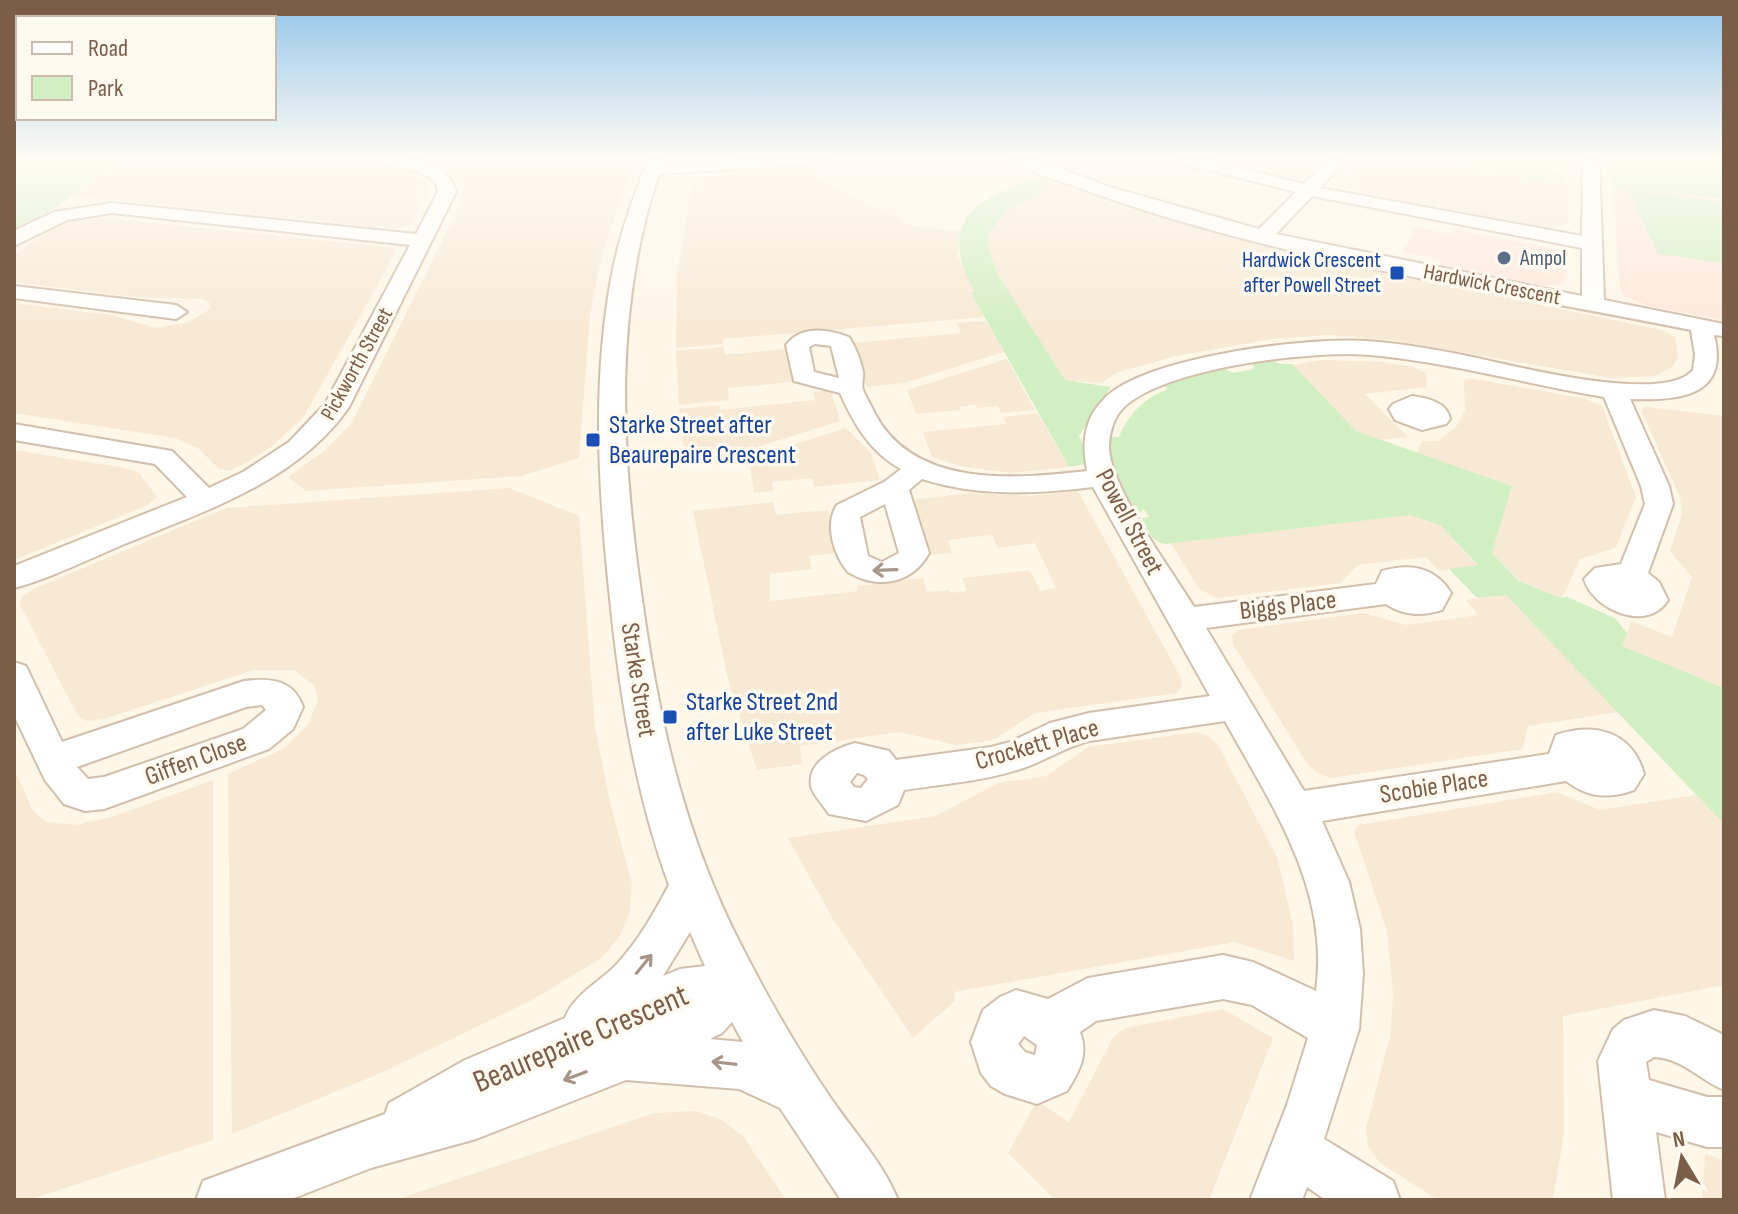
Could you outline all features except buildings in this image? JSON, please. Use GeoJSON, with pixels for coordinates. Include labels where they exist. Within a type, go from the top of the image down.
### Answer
{"type":"FeatureCollection","features":[{"type":"Feature","properties":{"kind":"street"},"geometry":{"type":"LineString","coordinates":[[14,240],[49,218],[59,216]]}},
{"type":"Feature","properties":{"kind":"street"},"geometry":{"type":"LineString","coordinates":[[184,216],[423,241]]}},
{"type":"Feature","properties":{"kind":"street","name":"Pickworth Street"},"geometry":{"type":"LineString","coordinates":[[14,578],[204,500],[276,464],[310,439],[325,423],[435,216]]}},
{"type":"Feature","properties":{"kind":"street","name":"Starke Street"},"geometry":{"type":"LineString","coordinates":[[638,216],[621,288],[614,363],[614,474],[623,584],[645,735],[663,805],[691,886],[738,984],[797,1091],[872,1200]]}},
{"type":"Feature","properties":{"kind":"street","name":"Hardwick Crescent"},"geometry":{"type":"LineString","coordinates":[[1191,216],[1263,236],[1415,271],[1712,328]]}},
{"type":"Feature","properties":{"kind":"street"},"geometry":{"type":"LineString","coordinates":[[1263,236],[1284,216]]}},
{"type":"Feature","properties":{"kind":"street"},"geometry":{"type":"LineString","coordinates":[[1441,216],[1592,244]]}},
{"type":"Feature","properties":{"kind":"street"},"geometry":{"type":"LineString","coordinates":[[1592,216],[1593,305]]}},
{"type":"Feature","properties":{"kind":"street"},"geometry":{"type":"LineString","coordinates":[[14,292],[176,312]]}},
{"type":"Feature","properties":{"kind":"street","name":"Powell Street"},"geometry":{"type":"LineString","coordinates":[[1276,1200],[1336,1029],[1343,967],[1336,905],[1319,855],[1294,809],[1102,478],[1094,443],[1100,422],[1120,397],[1157,377],[1318,347],[1368,348],[1442,386],[1649,392],[1679,388],[1696,381],[1705,371],[1712,328]]}},
{"type":"Feature","properties":{"kind":"street"},"geometry":{"type":"LineString","coordinates":[[850,388],[875,436],[893,453],[957,481],[1000,486],[1102,478]]}},
{"type":"Feature","properties":{"kind":"street"},"geometry":{"type":"LineString","coordinates":[[1614,391],[1655,486],[1659,504],[1631,578]]}},
{"type":"Feature","properties":{"kind":"street"},"geometry":{"type":"LineString","coordinates":[[14,432],[163,457],[175,466],[204,500]]}},
{"type":"Feature","properties":{"kind":"street"},"geometry":{"type":"LineString","coordinates":[[894,488],[920,467]]}},
{"type":"Feature","properties":{"kind":"street","name":"Biggs Place"},"geometry":{"type":"LineString","coordinates":[[1183,620],[1393,592]]}},
{"type":"Feature","properties":{"kind":"street","name":"Giffen Close"},"geometry":{"type":"LineString","coordinates":[[14,675],[55,759],[74,790],[86,796],[104,793],[256,739],[280,719],[285,707],[283,701],[268,691],[244,694],[55,759]]}},
{"type":"Feature","properties":{"kind":"street","name":"Crockett Place"},"geometry":{"type":"LineString","coordinates":[[887,777],[1018,755],[1063,733],[1089,727],[1234,706]]}},
{"type":"Feature","properties":{"kind":"street","name":"Scobie Place"},"geometry":{"type":"LineString","coordinates":[[1294,809],[1573,765]]}},
{"type":"Feature","properties":{"kind":"street"},"geometry":{"type":"LineString","coordinates":[[569,1038],[632,980],[660,945],[691,886]]}},
{"type":"Feature","properties":{"kind":"street"},"geometry":{"type":"LineString","coordinates":[[1050,1024],[1088,1000],[1223,977],[1240,978],[1262,986],[1336,1029]]}},
{"type":"Feature","properties":{"kind":"street","name":"Beaurepaire Crescent"},"geometry":{"type":"LineString","coordinates":[[371,1143],[482,1077],[569,1038],[680,991],[738,984]]}},
{"type":"Feature","properties":{"kind":"street","name":"Beaurepaire Crescent"},"geometry":{"type":"LineString","coordinates":[[222,1200],[371,1143],[476,1114],[624,1057],[706,1017],[738,984]]}},
{"type":"Feature","properties":{"kind":"street"},"geometry":{"type":"LineString","coordinates":[[1639,1200],[1622,1061],[1626,1047],[1651,1033],[1671,1034],[1700,1044],[1724,1066]]}},
{"type":"Feature","properties":{"kind":"street"},"geometry":{"type":"LineString","coordinates":[[624,1057],[741,1065],[797,1091]]}},
{"type":"Feature","properties":{"kind":"street"},"geometry":{"type":"LineString","coordinates":[[1628,1099],[1707,1122],[1724,1122]]}},
{"type":"Feature","properties":{"kind":"street"},"geometry":{"type":"LineString","coordinates":[[1294,1150],[1374,1200]]}},
{"type":"Feature","properties":{"kind":"shaded area"},"geometry":{"type":"Polygon","coordinates":[[[88,216],[397,250],[303,418],[271,447],[244,464],[230,470],[219,469],[198,448],[175,438],[14,413],[14,303],[110,315],[157,328],[189,322],[210,309],[210,303],[203,299],[134,297],[14,282],[14,255],[60,223],[88,216]]]}},
{"type":"Feature","properties":{"kind":"shaded area"},"geometry":{"type":"Polygon","coordinates":[[[268,216],[416,216],[411,225],[396,229],[268,216]]]}},
{"type":"Feature","properties":{"kind":"shaded area"},"geometry":{"type":"Polygon","coordinates":[[[455,216],[615,216],[603,250],[590,315],[579,458],[521,476],[306,491],[288,477],[324,451],[352,423],[455,216]]]}},
{"type":"Feature","properties":{"kind":"shaded area"},"geometry":{"type":"Polygon","coordinates":[[[687,216],[892,216],[913,226],[959,231],[958,256],[984,317],[723,339],[723,344],[676,348],[677,275],[687,216]]]}},
{"type":"Feature","properties":{"kind":"shaded area"},"geometry":{"type":"Polygon","coordinates":[[[1003,216],[1157,216],[1285,252],[1662,330],[1675,337],[1678,357],[1672,367],[1655,376],[1611,378],[1391,340],[1328,335],[1272,339],[1176,356],[1118,372],[1101,383],[1065,380],[998,275],[988,247],[988,234],[1003,216]]]}},
{"type":"Feature","properties":{"kind":"shaded area"},"geometry":{"type":"Polygon","coordinates":[[[1480,216],[1568,216],[1568,223],[1560,227],[1480,216]]]}},
{"type":"Feature","properties":{"kind":"shaded area"},"geometry":{"type":"Polygon","coordinates":[[[1615,216],[1724,216],[1724,320],[1649,306],[1625,296],[1620,290],[1615,216]]]}},
{"type":"Feature","properties":{"kind":"shaded area","name":"Ampol"},"geometry":{"type":"Polygon","coordinates":[[[1415,227],[1451,234],[1453,229],[1556,249],[1567,257],[1566,280],[1560,285],[1543,285],[1440,266],[1441,260],[1404,252],[1415,227]]]}},
{"type":"Feature","properties":{"kind":"shaded area"},"geometry":{"type":"Polygon","coordinates":[[[986,321],[1004,352],[904,383],[867,387],[853,343],[961,333],[957,323],[986,321]]]}},
{"type":"Feature","properties":{"kind":"shaded area"},"geometry":{"type":"Polygon","coordinates":[[[724,347],[725,355],[785,349],[792,382],[728,388],[729,400],[679,405],[676,351],[724,347]]]}},
{"type":"Feature","properties":{"kind":"shaded area"},"geometry":{"type":"Polygon","coordinates":[[[1007,359],[1035,410],[1001,413],[998,406],[977,408],[975,405],[960,406],[961,410],[916,414],[907,390],[1007,359]]]}},
{"type":"Feature","properties":{"kind":"shaded area"},"geometry":{"type":"Polygon","coordinates":[[[1322,360],[1384,362],[1413,367],[1426,373],[1427,387],[1365,394],[1408,437],[1381,440],[1356,431],[1292,365],[1322,360]]]}},
{"type":"Feature","properties":{"kind":"shaded area"},"geometry":{"type":"Polygon","coordinates":[[[1469,378],[1586,399],[1602,406],[1636,497],[1616,548],[1580,559],[1562,598],[1520,581],[1492,553],[1512,486],[1417,453],[1422,441],[1438,441],[1456,427],[1465,411],[1464,380],[1469,378]]]}},
{"type":"Feature","properties":{"kind":"shaded area"},"geometry":{"type":"Polygon","coordinates":[[[831,390],[840,421],[748,450],[685,457],[679,409],[719,405],[720,410],[815,400],[813,392],[831,390]]]}},
{"type":"Feature","properties":{"kind":"shaded area"},"geometry":{"type":"Polygon","coordinates":[[[1646,407],[1724,416],[1724,688],[1622,646],[1631,621],[1672,637],[1692,577],[1670,551],[1682,515],[1680,497],[1641,410],[1646,407]]]}},
{"type":"Feature","properties":{"kind":"shaded area"},"geometry":{"type":"Polygon","coordinates":[[[1037,413],[1069,467],[1011,473],[960,466],[932,457],[923,432],[1006,424],[1003,417],[1037,413]]]}},
{"type":"Feature","properties":{"kind":"shaded area"},"geometry":{"type":"Polygon","coordinates":[[[846,428],[871,453],[880,480],[814,487],[812,478],[772,482],[773,491],[754,493],[749,459],[846,428]]]}},
{"type":"Feature","properties":{"kind":"shaded area"},"geometry":{"type":"Polygon","coordinates":[[[14,450],[138,472],[157,497],[146,506],[14,560],[14,450]]]}},
{"type":"Feature","properties":{"kind":"shaded area"},"geometry":{"type":"Polygon","coordinates":[[[509,488],[579,516],[595,728],[610,803],[632,884],[629,917],[618,939],[600,959],[532,1000],[381,1073],[232,1134],[228,774],[283,749],[308,725],[318,700],[315,686],[294,670],[253,670],[104,719],[87,721],[78,716],[20,605],[21,598],[33,589],[226,508],[509,488]]]}},
{"type":"Feature","properties":{"kind":"shaded area"},"geometry":{"type":"Polygon","coordinates":[[[1078,491],[1181,678],[1182,687],[1176,693],[1035,713],[993,740],[956,745],[900,732],[800,746],[802,764],[757,770],[728,679],[693,511],[773,502],[776,515],[828,510],[838,553],[809,556],[812,569],[770,574],[770,601],[858,591],[857,586],[923,578],[927,592],[967,591],[962,578],[1030,570],[1040,591],[1056,588],[1035,543],[998,548],[992,535],[948,540],[952,553],[930,555],[911,500],[971,493],[1031,496],[1078,491]]]}},
{"type":"Feature","properties":{"kind":"shaded area"},"geometry":{"type":"Polygon","coordinates":[[[1410,515],[1440,525],[1478,566],[1439,571],[1426,557],[1358,565],[1340,583],[1217,598],[1199,589],[1171,543],[1410,515]]]}},
{"type":"Feature","properties":{"kind":"shaded area"},"geometry":{"type":"Polygon","coordinates":[[[1505,594],[1618,712],[1528,726],[1522,749],[1331,778],[1319,774],[1308,765],[1233,644],[1232,636],[1238,630],[1363,613],[1407,625],[1478,615],[1466,600],[1505,594]]]}},
{"type":"Feature","properties":{"kind":"shaded area"},"geometry":{"type":"Polygon","coordinates":[[[1197,732],[1218,745],[1277,857],[1293,925],[1294,961],[1235,942],[954,992],[955,1001],[913,1038],[834,921],[788,838],[936,816],[998,783],[1046,776],[1088,747],[1197,732]]]}},
{"type":"Feature","properties":{"kind":"shaded area"},"geometry":{"type":"Polygon","coordinates":[[[14,769],[33,811],[46,822],[75,825],[112,817],[213,780],[213,1140],[28,1200],[14,1200],[14,769]]]}},
{"type":"Feature","properties":{"kind":"shaded area"},"geometry":{"type":"Polygon","coordinates":[[[1557,792],[1600,810],[1696,795],[1724,824],[1724,985],[1563,1016],[1564,1134],[1553,1200],[1438,1200],[1379,1162],[1368,1146],[1366,1128],[1390,1037],[1393,995],[1387,931],[1354,831],[1359,825],[1557,792]]]}},
{"type":"Feature","properties":{"kind":"shaded area"},"geometry":{"type":"Polygon","coordinates":[[[1223,1009],[1273,1038],[1209,1200],[1055,1200],[1008,1153],[1037,1101],[1069,1122],[1114,1036],[1125,1028],[1223,1009]]]}},
{"type":"Feature","properties":{"kind":"shaded area"},"geometry":{"type":"Polygon","coordinates":[[[696,1111],[722,1120],[743,1136],[786,1200],[395,1200],[655,1113],[696,1111]]]}},
{"type":"Feature","properties":{"kind":"shaded area"},"geometry":{"type":"Polygon","coordinates":[[[1705,1154],[1724,1160],[1724,1200],[1702,1200],[1705,1154]]]}},
{"type":"Feature","properties":{"kind":"green space"},"geometry":{"type":"Polygon","coordinates":[[[14,216],[43,216],[14,236],[14,216]]]}},
{"type":"Feature","properties":{"kind":"green space"},"geometry":{"type":"Polygon","coordinates":[[[969,216],[1003,216],[988,234],[988,247],[998,275],[1065,380],[1111,387],[1079,436],[1085,449],[1086,464],[1069,467],[971,293],[975,292],[963,267],[959,246],[961,229],[969,216]]]}},
{"type":"Feature","properties":{"kind":"green space"},"geometry":{"type":"Polygon","coordinates":[[[1640,216],[1724,216],[1724,263],[1658,254],[1640,216]]]}},
{"type":"Feature","properties":{"kind":"green space"},"geometry":{"type":"Polygon","coordinates":[[[1268,357],[1280,364],[1292,364],[1356,431],[1512,486],[1492,553],[1519,581],[1615,618],[1627,633],[1622,646],[1724,688],[1724,824],[1506,595],[1477,598],[1449,569],[1478,565],[1440,525],[1410,515],[1166,544],[1154,538],[1142,518],[1149,517],[1144,509],[1138,514],[1120,487],[1107,436],[1119,437],[1138,408],[1167,389],[1162,381],[1219,366],[1233,373],[1254,369],[1252,361],[1268,357]]]}},
{"type":"Feature","properties":{"kind":"place","name":"Ampol"},"geometry":{"type":"Point","coordinates":[1504,258]}},
{"type":"Feature","properties":{"kind":"place","name":"Hardwick Crescent after Powell Street"},"geometry":{"type":"Point","coordinates":[1397,273]}},
{"type":"Feature","properties":{"kind":"place","name":"Starke Street after Beaurepaire Crescent"},"geometry":{"type":"Point","coordinates":[593,440]}},
{"type":"Feature","properties":{"kind":"place","name":"Starke Street 2nd after Luke Street"},"geometry":{"type":"Point","coordinates":[670,717]}}]}
